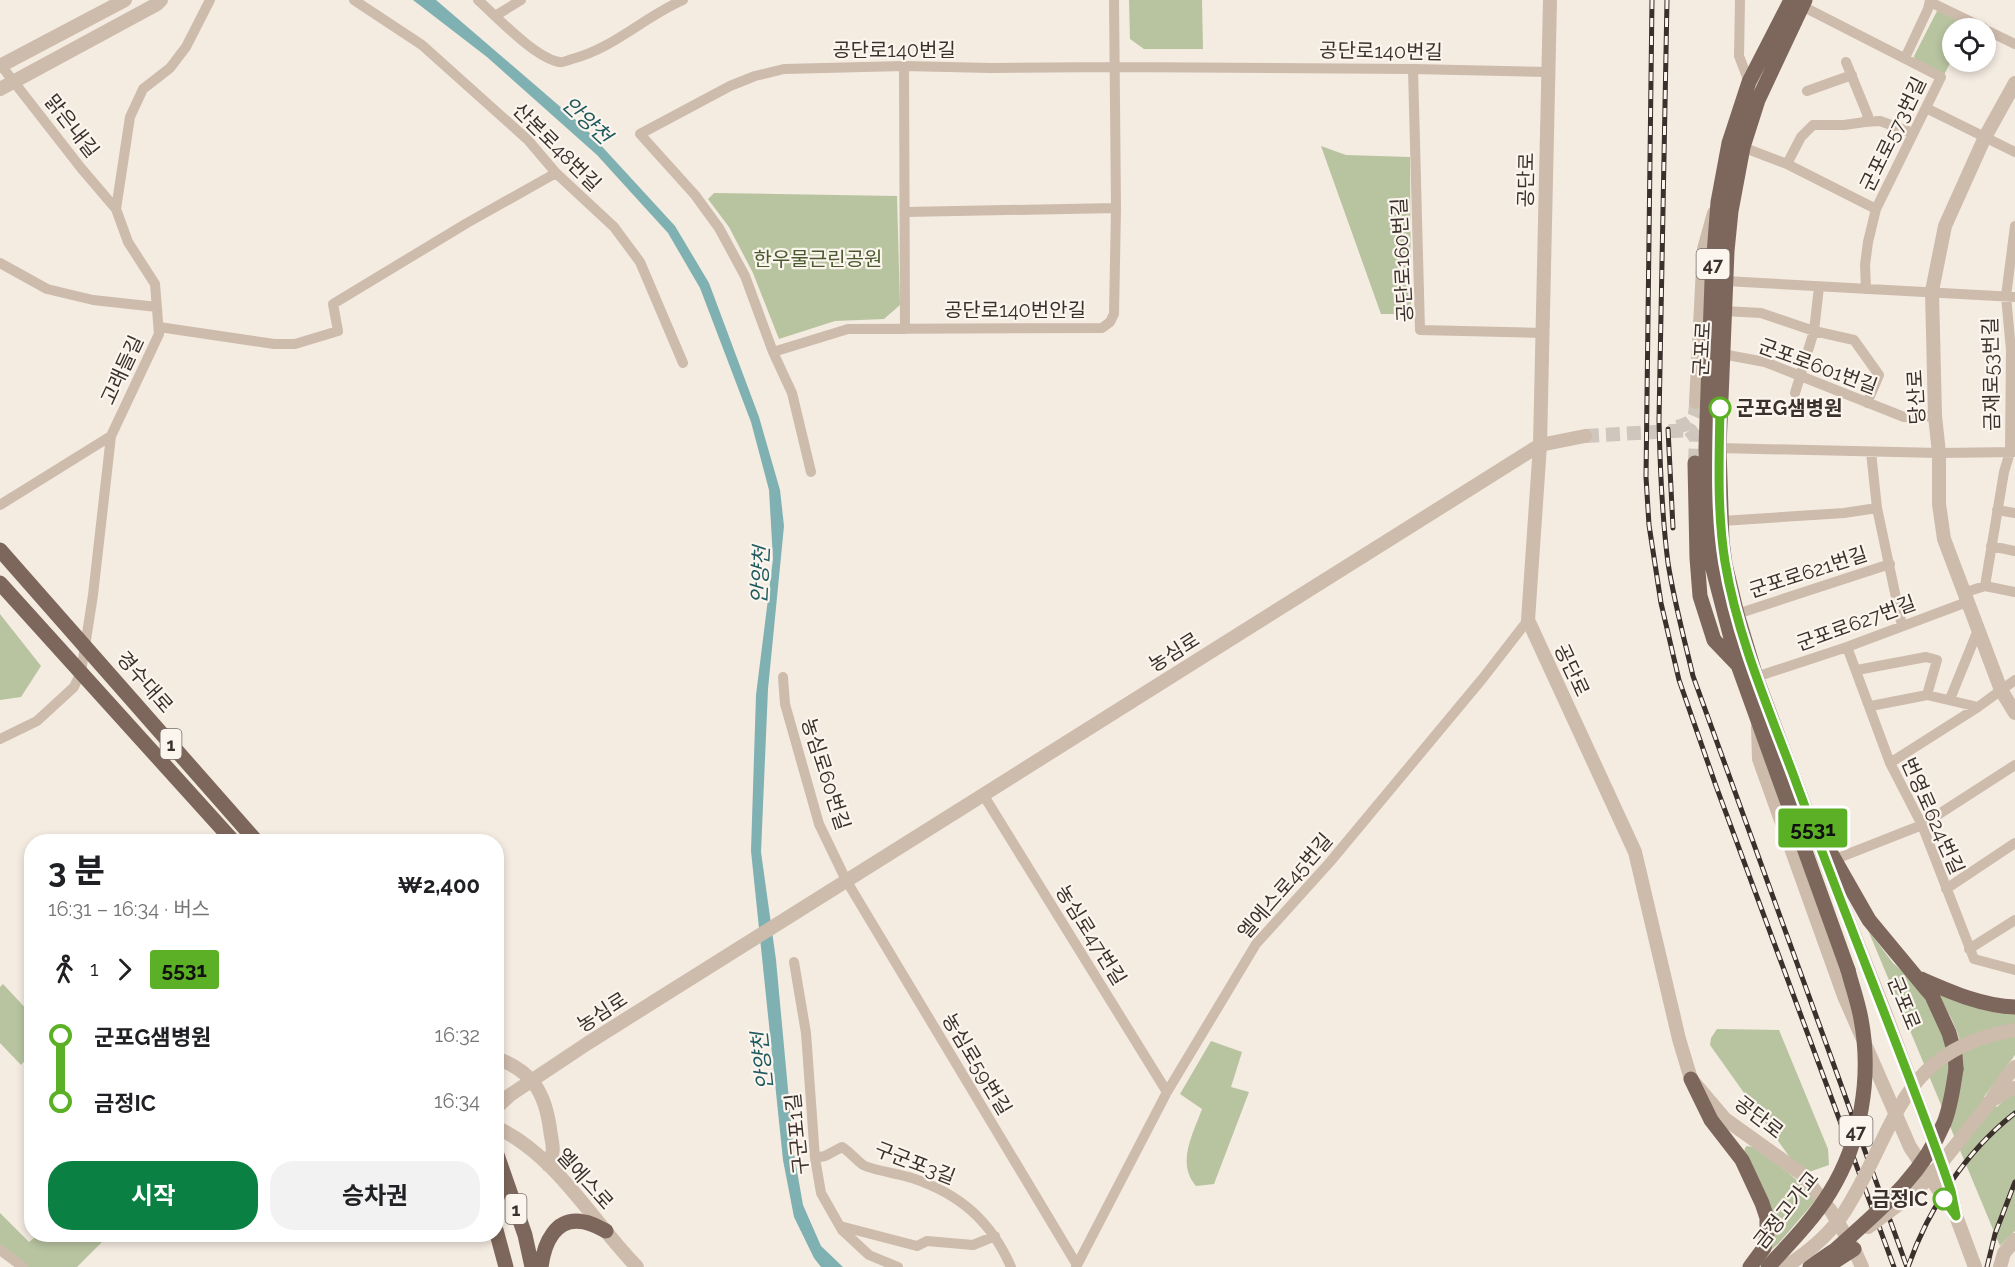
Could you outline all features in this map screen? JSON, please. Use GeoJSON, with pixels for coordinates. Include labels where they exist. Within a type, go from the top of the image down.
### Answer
{"type":"FeatureCollection","features":[{"type":"Feature","properties":{"kind":"main road","name":"군포로"},"geometry":{"type":"LineString","coordinates":[[1799,2],[1749,82],[1735,125],[1718,202],[1709,354],[1707,501],[1712,566],[1738,665],[1848,970]]}},
{"type":"Feature","properties":{"kind":"main road","name":"군포로"},"geometry":{"type":"LineString","coordinates":[[1799,2],[1761,92],[1743,147],[1731,211],[1725,281],[1719,448],[1725,564],[1737,615],[1756,677],[1805,808],[1869,920],[1932,996],[1944,1018],[1955,1054],[1956,1069],[1944,1122],[1930,1152],[1898,1194],[1834,1251]]}},
{"type":"Feature","properties":{"kind":"main road"},"geometry":{"type":"LineString","coordinates":[[1695,463],[1700,596],[1714,640],[1738,665]]}},
{"type":"Feature","properties":{"kind":"main road","name":"경수대로"},"geometry":{"type":"LineString","coordinates":[[0,550],[250,834]]}},
{"type":"Feature","properties":{"kind":"main road","name":"경수대로"},"geometry":{"type":"LineString","coordinates":[[0,583],[227,834]]}},
{"type":"Feature","properties":{"kind":"main road","name":"금정고가교"},"geometry":{"type":"LineString","coordinates":[[1768,1267],[1797,1236],[1829,1194],[1845,1165],[1863,1108],[1865,1063],[1861,1020],[1848,970]]}},
{"type":"Feature","properties":{"kind":"main road"},"geometry":{"type":"LineString","coordinates":[[1918,978],[1964,997],[1998,1007],[2015,1007]]}},
{"type":"Feature","properties":{"kind":"main road"},"geometry":{"type":"LineString","coordinates":[[1691,1079],[1711,1120],[1742,1160],[1767,1218],[1764,1248],[1750,1267]]}},
{"type":"Feature","properties":{"kind":"main road","name":"1"},"geometry":{"type":"LineString","coordinates":[[504,1175],[525,1235],[532,1267]]}},
{"type":"Feature","properties":{"kind":"main road"},"geometry":{"type":"LineString","coordinates":[[542,1267],[549,1239],[557,1228],[568,1223],[583,1221],[606,1231]]}},
{"type":"Feature","properties":{"kind":"main road","name":"1"},"geometry":{"type":"LineString","coordinates":[[499,1242],[506,1267]]}},
{"type":"Feature","properties":{"kind":"main road"},"geometry":{"type":"LineString","coordinates":[[1826,1267],[1854,1249]]}},
{"type":"Feature","properties":{"kind":"main road","name":"47"},"geometry":{"type":"LineString","coordinates":[[1810,1267],[1834,1251]]}},
{"type":"Feature","properties":{"kind":"street"},"geometry":{"type":"LineString","coordinates":[[0,65],[125,0]]}},
{"type":"Feature","properties":{"kind":"street"},"geometry":{"type":"LineString","coordinates":[[0,89],[102,35],[161,0]]}},
{"type":"Feature","properties":{"kind":"street"},"geometry":{"type":"LineString","coordinates":[[116,209],[130,117],[143,89],[170,68],[186,47],[210,0]]}},
{"type":"Feature","properties":{"kind":"street","name":"산본로48번길"},"geometry":{"type":"LineString","coordinates":[[354,0],[422,45],[528,140],[556,173],[614,227],[640,262],[683,363]]}},
{"type":"Feature","properties":{"kind":"street"},"geometry":{"type":"LineString","coordinates":[[478,0],[541,54],[560,62],[584,56],[620,39],[683,0]]}},
{"type":"Feature","properties":{"kind":"street"},"geometry":{"type":"LineString","coordinates":[[495,16],[521,0]]}},
{"type":"Feature","properties":{"kind":"street","name":"공단로140번안길"},"geometry":{"type":"LineString","coordinates":[[773,352],[848,329],[1102,328],[1110,322],[1114,314],[1116,208],[1114,0]]}},
{"type":"Feature","properties":{"kind":"street","name":"공단로"},"geometry":{"type":"LineString","coordinates":[[1550,0],[1540,446],[1528,620],[1635,852],[1679,1039],[1691,1079],[1725,1119],[1802,1174],[1831,1212],[1854,1249],[1862,1267]]}},
{"type":"Feature","properties":{"kind":"street"},"geometry":{"type":"LineString","coordinates":[[1740,0],[1739,56],[1749,82]]}},
{"type":"Feature","properties":{"kind":"street"},"geometry":{"type":"LineString","coordinates":[[1905,58],[1930,1],[1963,18]]}},
{"type":"Feature","properties":{"kind":"street","name":"군포로573번길"},"geometry":{"type":"LineString","coordinates":[[1799,2],[1941,77],[1876,209],[1865,265],[1866,289]]}},
{"type":"Feature","properties":{"kind":"street"},"geometry":{"type":"LineString","coordinates":[[1996,34],[2015,44]]}},
{"type":"Feature","properties":{"kind":"street"},"geometry":{"type":"LineString","coordinates":[[1846,62],[1868,116],[1865,122]]}},
{"type":"Feature","properties":{"kind":"street","name":"맑은내길"},"geometry":{"type":"LineString","coordinates":[[0,65],[116,209]]}},
{"type":"Feature","properties":{"kind":"street"},"geometry":{"type":"LineString","coordinates":[[904,66],[905,329]]}},
{"type":"Feature","properties":{"kind":"street","name":"공단로140번길"},"geometry":{"type":"LineString","coordinates":[[811,472],[792,393],[773,352],[745,276],[719,228],[695,195],[640,134],[730,86],[784,69],[904,66],[1548,72]]}},
{"type":"Feature","properties":{"kind":"street","name":"공단로160번길"},"geometry":{"type":"LineString","coordinates":[[1413,69],[1420,330],[1542,333]]}},
{"type":"Feature","properties":{"kind":"street"},"geometry":{"type":"LineString","coordinates":[[1807,91],[1852,75]]}},
{"type":"Feature","properties":{"kind":"street","name":"당산로"},"geometry":{"type":"LineString","coordinates":[[2015,82],[1984,137],[1945,226],[1932,291],[1935,416],[1939,453],[1938,504],[1944,539],[2001,690],[2015,713]]}},
{"type":"Feature","properties":{"kind":"street"},"geometry":{"type":"LineString","coordinates":[[1926,108],[2015,152]]}},
{"type":"Feature","properties":{"kind":"street"},"geometry":{"type":"LineString","coordinates":[[1787,164],[1801,137],[1813,125],[1844,125],[1880,120],[1913,133]]}},
{"type":"Feature","properties":{"kind":"street"},"geometry":{"type":"LineString","coordinates":[[1735,125],[1737,131],[1735,144],[1787,164],[1876,209]]}},
{"type":"Feature","properties":{"kind":"street"},"geometry":{"type":"LineString","coordinates":[[159,327],[274,344],[295,344],[338,331],[333,304],[467,223],[556,173]]}},
{"type":"Feature","properties":{"kind":"street"},"geometry":{"type":"LineString","coordinates":[[1696,402],[1704,249],[1710,222],[1718,202]]}},
{"type":"Feature","properties":{"kind":"street"},"geometry":{"type":"LineString","coordinates":[[906,212],[1116,208]]}},
{"type":"Feature","properties":{"kind":"street","name":"고래들길"},"geometry":{"type":"LineString","coordinates":[[81,672],[93,595],[111,436],[159,334],[155,284],[129,242],[116,209]]}},
{"type":"Feature","properties":{"kind":"street","name":"금재로53번길"},"geometry":{"type":"LineString","coordinates":[[1985,585],[1997,510],[2010,473],[2012,452],[2011,296],[2014,228]]}},
{"type":"Feature","properties":{"kind":"street"},"geometry":{"type":"LineString","coordinates":[[1,262],[47,289],[93,300],[158,307]]}},
{"type":"Feature","properties":{"kind":"street"},"geometry":{"type":"LineString","coordinates":[[1725,281],[2011,296]]}},
{"type":"Feature","properties":{"kind":"street"},"geometry":{"type":"LineString","coordinates":[[1795,393],[1814,331],[1819,287]]}},
{"type":"Feature","properties":{"kind":"street"},"geometry":{"type":"LineString","coordinates":[[1725,311],[1761,313],[1814,331],[1854,340],[1879,375],[1867,403]]}},
{"type":"Feature","properties":{"kind":"street","name":"군포로601번길"},"geometry":{"type":"LineString","coordinates":[[1722,354],[1766,362],[1904,417],[1935,416]]}},
{"type":"Feature","properties":{"kind":"street"},"geometry":{"type":"LineString","coordinates":[[0,505],[111,436]]}},
{"type":"Feature","properties":{"kind":"street","name":"농심로"},"geometry":{"type":"LineString","coordinates":[[504,1101],[588,1043],[1540,446],[1585,436]]}},
{"type":"Feature","properties":{"kind":"street"},"geometry":{"type":"LineString","coordinates":[[1719,448],[1939,453],[2012,452]]}},
{"type":"Feature","properties":{"kind":"street"},"geometry":{"type":"LineString","coordinates":[[1871,452],[1877,508],[1902,626]]}},
{"type":"Feature","properties":{"kind":"street"},"geometry":{"type":"LineString","coordinates":[[1722,521],[1844,513],[1877,508]]}},
{"type":"Feature","properties":{"kind":"street"},"geometry":{"type":"LineString","coordinates":[[1997,510],[2015,513]]}},
{"type":"Feature","properties":{"kind":"street"},"geometry":{"type":"LineString","coordinates":[[1991,546],[2015,551]]}},
{"type":"Feature","properties":{"kind":"street","name":"군포로621번길"},"geometry":{"type":"LineString","coordinates":[[1737,615],[1890,564]]}},
{"type":"Feature","properties":{"kind":"street"},"geometry":{"type":"LineString","coordinates":[[1985,585],[2015,592]]}},
{"type":"Feature","properties":{"kind":"street","name":"군포로627번길"},"geometry":{"type":"LineString","coordinates":[[1756,677],[1902,626],[1965,598],[1985,585]]}},
{"type":"Feature","properties":{"kind":"street","name":"엘에스로45번길"},"geometry":{"type":"LineString","coordinates":[[1076,1266],[1167,1092],[1256,944],[1330,862],[1483,678],[1528,620]]}},
{"type":"Feature","properties":{"kind":"street"},"geometry":{"type":"LineString","coordinates":[[1950,699],[1978,630]]}},
{"type":"Feature","properties":{"kind":"street","name":"번영로624번길"},"geometry":{"type":"LineString","coordinates":[[1847,646],[1871,706],[1890,763],[1923,825],[1969,949]]}},
{"type":"Feature","properties":{"kind":"street"},"geometry":{"type":"LineString","coordinates":[[1857,670],[1926,657],[1937,660],[1927,695]]}},
{"type":"Feature","properties":{"kind":"street"},"geometry":{"type":"LineString","coordinates":[[0,739],[37,721],[74,687],[81,672]]}},
{"type":"Feature","properties":{"kind":"street","name":"농심로60번길"},"geometry":{"type":"LineString","coordinates":[[783,676],[785,704],[819,824],[846,880]]}},
{"type":"Feature","properties":{"kind":"street"},"geometry":{"type":"LineString","coordinates":[[1890,763],[1978,707],[2015,680]]}},
{"type":"Feature","properties":{"kind":"street"},"geometry":{"type":"LineString","coordinates":[[1871,706],[1927,695],[1978,707]]}},
{"type":"Feature","properties":{"kind":"street","name":"군포로"},"geometry":{"type":"LineString","coordinates":[[1757,721],[1759,759],[1844,996],[1910,1147],[1956,1216]]}},
{"type":"Feature","properties":{"kind":"street"},"geometry":{"type":"LineString","coordinates":[[1833,860],[1923,825],[2015,765]]}},
{"type":"Feature","properties":{"kind":"street","name":"농심로47번길"},"geometry":{"type":"LineString","coordinates":[[984,796],[1167,1092]]}},
{"type":"Feature","properties":{"kind":"street","name":"군포로"},"geometry":{"type":"LineString","coordinates":[[1805,808],[1886,1012],[1943,1168],[1956,1216],[1975,1267]]}},
{"type":"Feature","properties":{"kind":"street"},"geometry":{"type":"LineString","coordinates":[[1946,889],[2015,843]]}},
{"type":"Feature","properties":{"kind":"street","name":"농심로59번길"},"geometry":{"type":"LineString","coordinates":[[846,880],[1076,1266]]}},
{"type":"Feature","properties":{"kind":"street"},"geometry":{"type":"LineString","coordinates":[[2015,920],[1969,949],[1974,959],[2015,970]]}},
{"type":"Feature","properties":{"kind":"street","name":"구군포1길"},"geometry":{"type":"LineString","coordinates":[[794,962],[806,1033],[815,1158],[821,1193],[840,1226],[869,1255],[898,1267]]}},
{"type":"Feature","properties":{"kind":"street"},"geometry":{"type":"LineString","coordinates":[[1844,996],[1852,1003],[1862,1006],[1869,1003],[1874,996],[1874,985]]}},
{"type":"Feature","properties":{"kind":"street"},"geometry":{"type":"LineString","coordinates":[[1785,1267],[1802,1256],[1844,1213],[1903,1100],[1917,1078],[1939,1058],[1961,1045],[1992,1034],[2015,1030]]}},
{"type":"Feature","properties":{"kind":"street"},"geometry":{"type":"LineString","coordinates":[[504,1061],[516,1065],[542,1096],[548,1111],[554,1152],[549,1165]]}},
{"type":"Feature","properties":{"kind":"street"},"geometry":{"type":"LineString","coordinates":[[1834,1251],[1914,1193],[1935,1171],[2015,1067]]}},
{"type":"Feature","properties":{"kind":"street"},"geometry":{"type":"LineString","coordinates":[[1990,1102],[2015,1088]]}},
{"type":"Feature","properties":{"kind":"street","name":"엘에스로"},"geometry":{"type":"LineString","coordinates":[[504,1131],[515,1136],[549,1165],[637,1267]]}},
{"type":"Feature","properties":{"kind":"street","name":"구군포3길"},"geometry":{"type":"LineString","coordinates":[[815,1158],[825,1156],[842,1147],[864,1166],[912,1178],[944,1191],[977,1214],[995,1236],[1011,1267]]}},
{"type":"Feature","properties":{"kind":"street"},"geometry":{"type":"LineString","coordinates":[[840,1226],[917,1246],[927,1241],[973,1245],[995,1236]]}},
{"type":"Feature","properties":{"kind":"street"},"geometry":{"type":"LineString","coordinates":[[2000,1267],[2004,1253],[2015,1240]]}},
{"type":"Feature","properties":{"kind":"street"},"geometry":{"type":"LineString","coordinates":[[0,1250],[23,1267]]}},
{"type":"Feature","properties":{"kind":"street"},"geometry":{"type":"LineString","coordinates":[[624,1252],[626,1267]]}},
{"type":"Feature","properties":{"kind":"green space"},"geometry":{"type":"Polygon","coordinates":[[[1129,0],[1202,0],[1203,49],[1144,49],[1130,39],[1129,0]]]}},
{"type":"Feature","properties":{"kind":"green space"},"geometry":{"type":"Polygon","coordinates":[[[1938,9],[1956,18],[1942,18],[1942,72],[1946,72],[1944,75],[1915,60],[1914,56],[1938,9]]]}},
{"type":"Feature","properties":{"kind":"green space"},"geometry":{"type":"Polygon","coordinates":[[[1321,146],[1346,155],[1410,157],[1411,314],[1381,314],[1321,146]]]}},
{"type":"Feature","properties":{"kind":"green space","name":"한우물근린공원"},"geometry":{"type":"Polygon","coordinates":[[[714,193],[897,196],[900,305],[884,319],[835,321],[779,339],[753,273],[729,227],[708,199],[714,193]]]}},
{"type":"Feature","properties":{"kind":"green space"},"geometry":{"type":"Polygon","coordinates":[[[0,614],[41,666],[21,697],[0,700],[0,614]]]}},
{"type":"Feature","properties":{"kind":"green space"},"geometry":{"type":"Polygon","coordinates":[[[1868,930],[1893,963],[1910,978],[1930,1007],[1962,1070],[1963,1059],[1959,1038],[1935,989],[2015,1012],[2015,1055],[1984,1097],[1997,1107],[2005,1099],[2015,1094],[2015,1231],[2000,1246],[1868,930]]]}},
{"type":"Feature","properties":{"kind":"green space"},"geometry":{"type":"Polygon","coordinates":[[[3,984],[24,1006],[24,1062],[21,1065],[0,1043],[0,987],[3,984]]]}},
{"type":"Feature","properties":{"kind":"green space"},"geometry":{"type":"Polygon","coordinates":[[[1717,1029],[1779,1030],[1828,1149],[1829,1165],[1806,1173],[1791,1159],[1710,1045],[1711,1038],[1717,1029]]]}},
{"type":"Feature","properties":{"kind":"green space"},"geometry":{"type":"Polygon","coordinates":[[[1211,1041],[1242,1052],[1231,1087],[1249,1092],[1214,1184],[1196,1186],[1187,1168],[1187,1158],[1191,1138],[1202,1109],[1180,1094],[1211,1041]]]}},
{"type":"Feature","properties":{"kind":"green space"},"geometry":{"type":"Polygon","coordinates":[[[1747,1146],[1753,1147],[1786,1171],[1816,1200],[1778,1244],[1758,1261],[1770,1240],[1744,1153],[1747,1146]]]}},
{"type":"Feature","properties":{"kind":"green space"},"geometry":{"type":"Polygon","coordinates":[[[0,1213],[24,1237],[24,1242],[102,1242],[77,1267],[25,1267],[0,1247],[0,1213]]]}},
{"type":"Feature","properties":{"kind":"water"},"geometry":{"type":"Polygon","coordinates":[[[413,0],[436,0],[585,128],[675,226],[709,283],[759,417],[780,490],[784,526],[768,689],[761,852],[776,960],[794,1154],[803,1205],[821,1246],[843,1267],[821,1267],[814,1258],[794,1217],[783,1160],[751,851],[756,695],[773,559],[769,490],[751,422],[700,288],[668,233],[597,155],[487,57],[413,0]]]}},
{"type":"Feature","properties":{"kind":"tunnel"},"geometry":{"type":"LineString","coordinates":[[1677,427],[1687,424],[1692,419],[1696,402]]}},
{"type":"Feature","properties":{"kind":"tunnel"},"geometry":{"type":"LineString","coordinates":[[1585,436],[1690,430],[1696,438],[1695,463]]}},
{"type":"Feature","properties":{"kind":"railway"},"geometry":{"type":"LineString","coordinates":[[1652,0],[1646,477],[1649,525],[1661,603],[1679,680],[1716,786],[1894,1267]]}},
{"type":"Feature","properties":{"kind":"railway"},"geometry":{"type":"LineString","coordinates":[[1667,0],[1659,420],[1663,510],[1670,577],[1693,676],[1907,1267]]}},
{"type":"Feature","properties":{"kind":"railway"},"geometry":{"type":"LineString","coordinates":[[1668,429],[1673,528]]}},
{"type":"Feature","properties":{"kind":"railway"},"geometry":{"type":"LineString","coordinates":[[1908,1267],[1926,1224],[1951,1182],[1980,1145],[2015,1113]]}},
{"type":"Feature","properties":{"kind":"railway"},"geometry":{"type":"LineString","coordinates":[[1987,1267],[1995,1234],[2015,1182]]}},
{"type":"Feature","properties":{"kind":"bus line","name":"5531"},"geometry":{"type":"LineString","coordinates":[[1720,408],[1722,541],[1737,615],[1756,677],[1825,863],[1886,1012],[1943,1168],[1956,1216],[1944,1199]]}},
{"type":"Feature","properties":{"kind":"place","name":"군포G샘병원"},"geometry":{"type":"Point","coordinates":[1720,408]}},
{"type":"Feature","properties":{"kind":"place","name":"금정IC"},"geometry":{"type":"Point","coordinates":[1944,1199]}},
{"type":"Feature","properties":{"kind":"water label","name":"안양천"},"geometry":{"type":"Point","coordinates":[587,120]}},
{"type":"Feature","properties":{"kind":"water label","name":"안양천"},"geometry":{"type":"Point","coordinates":[760,575]}},
{"type":"Feature","properties":{"kind":"water label","name":"안양천"},"geometry":{"type":"Point","coordinates":[762,1061]}}]}
